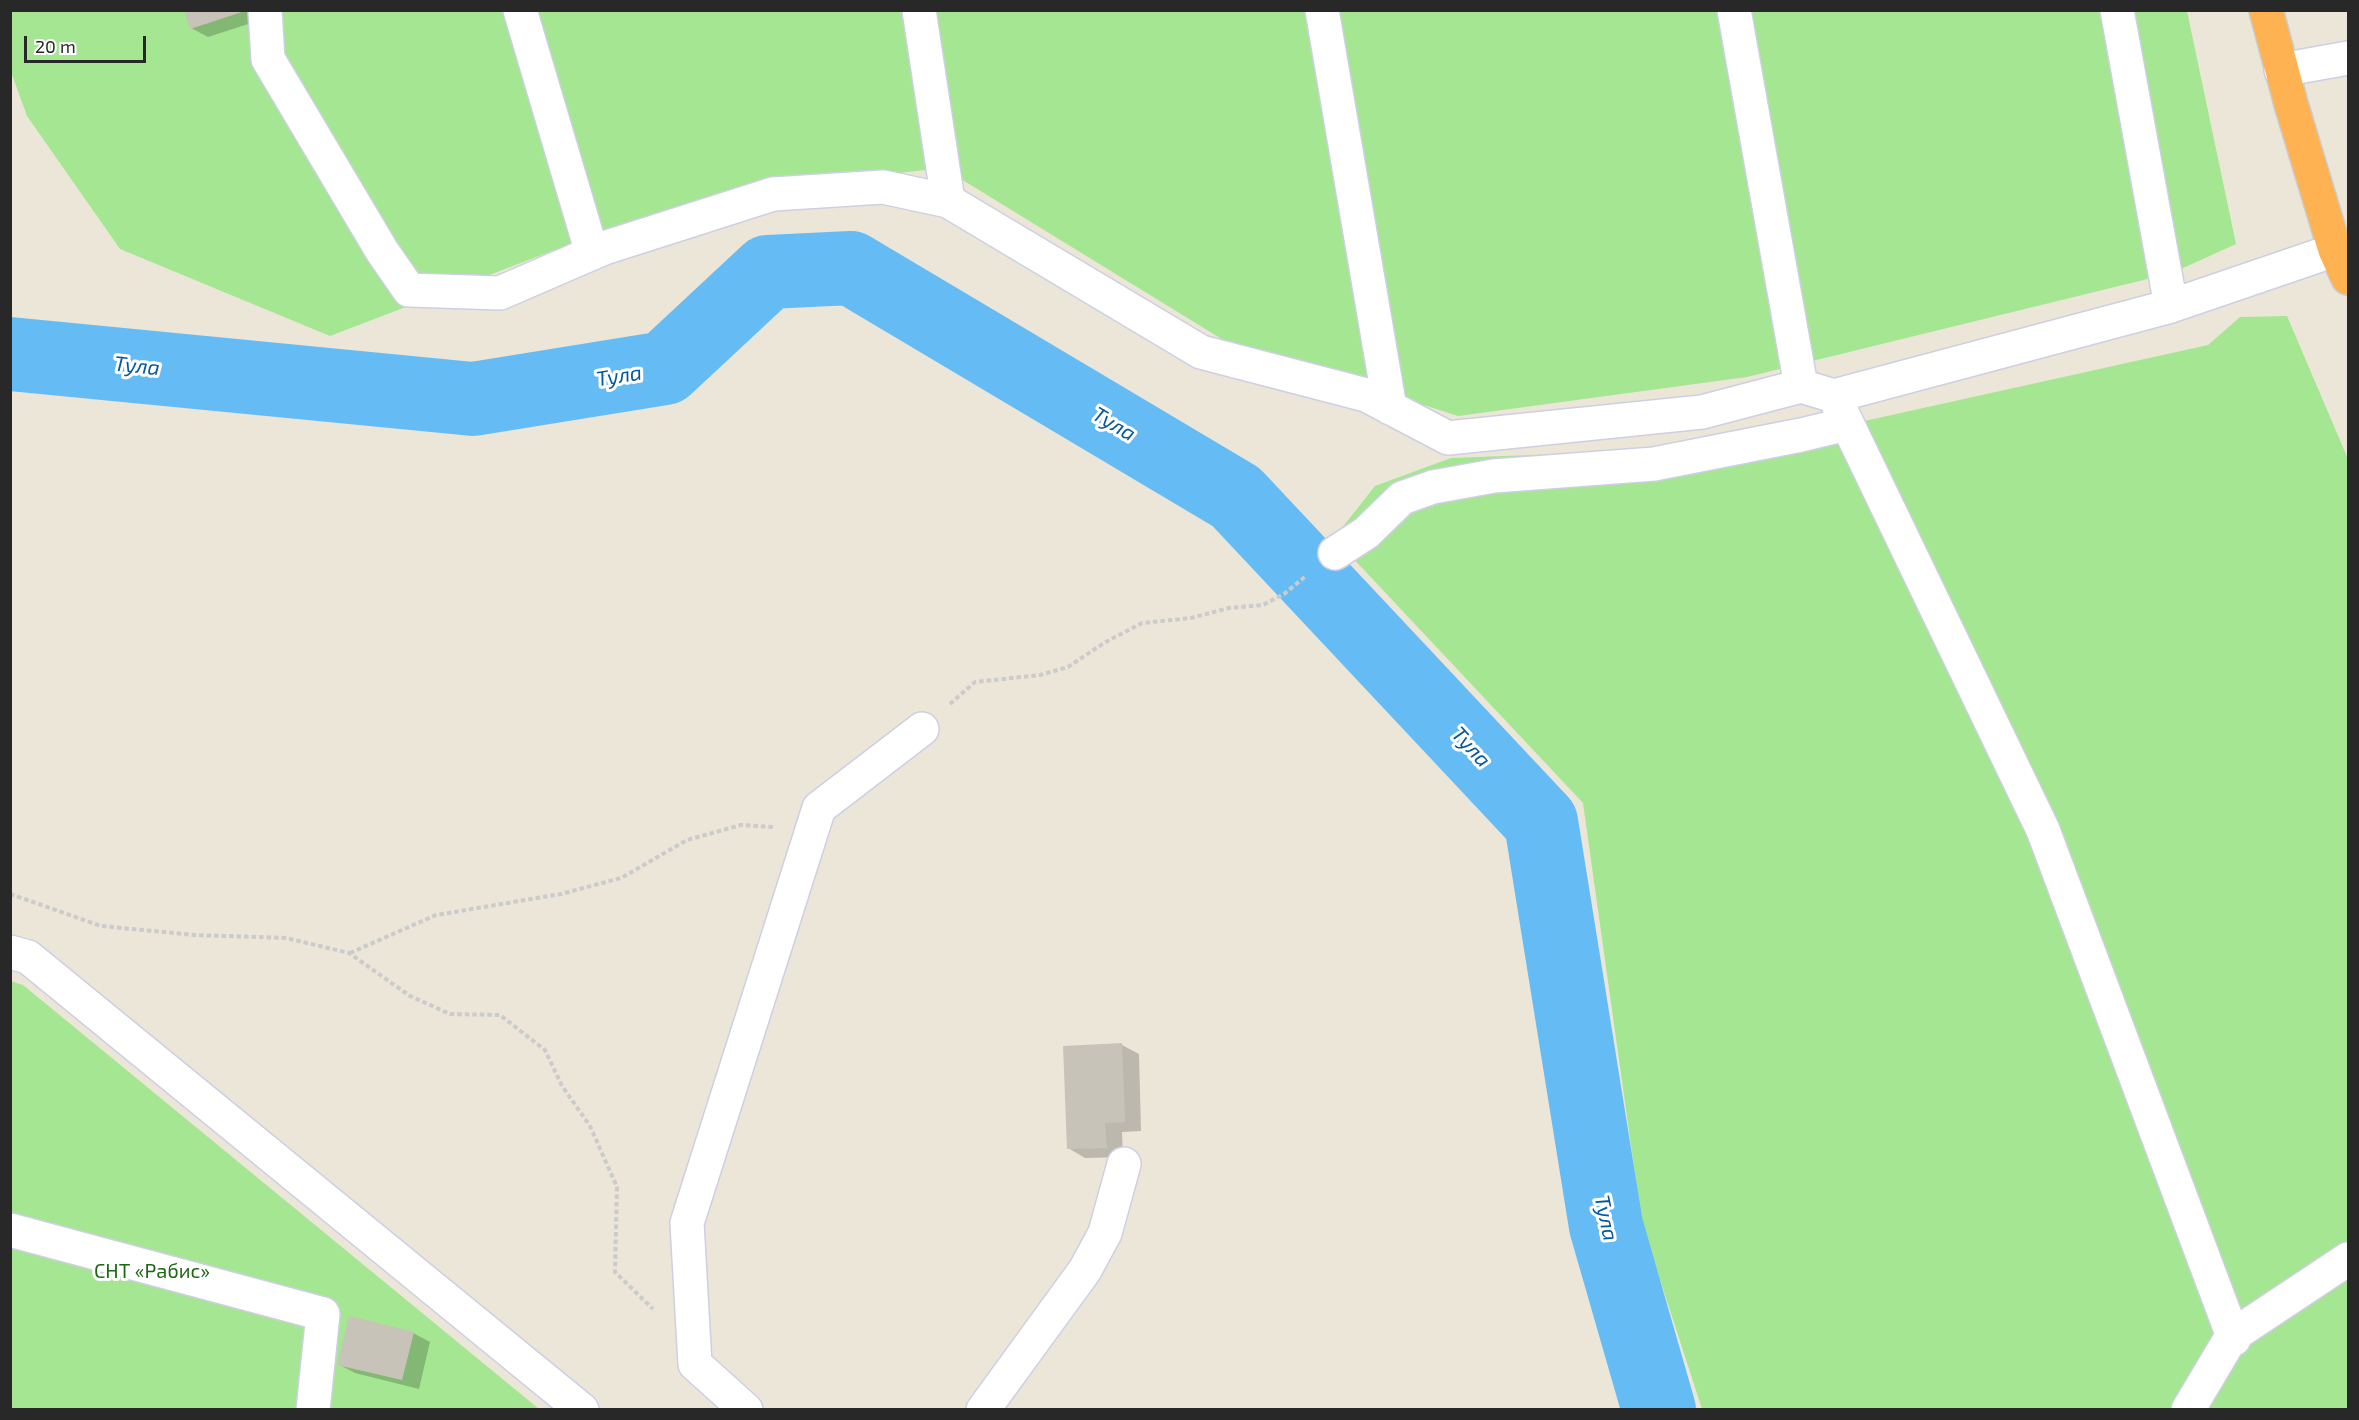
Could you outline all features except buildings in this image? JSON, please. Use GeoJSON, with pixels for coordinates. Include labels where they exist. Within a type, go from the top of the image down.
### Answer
{"type":"FeatureCollection","features":[{"type":"Feature","properties":{"kind":"highway"},"geometry":{"type":"LineString","coordinates":[[2266,10],[2282,70],[2342,264]]}},
{"type":"Feature","properties":{"kind":"street"},"geometry":{"type":"LineString","coordinates":[[265,10],[268,59],[382,251],[409,290],[500,293],[592,253],[773,195],[883,187],[948,201],[1201,352],[1366,395],[1448,438],[1702,412],[1801,386],[1840,410],[2043,830],[2233,1338]]}},
{"type":"Feature","properties":{"kind":"street"},"geometry":{"type":"LineString","coordinates":[[520,10],[592,253]]}},
{"type":"Feature","properties":{"kind":"street"},"geometry":{"type":"LineString","coordinates":[[918,10],[948,201]]}},
{"type":"Feature","properties":{"kind":"street"},"geometry":{"type":"LineString","coordinates":[[1322,10],[1390,408]]}},
{"type":"Feature","properties":{"kind":"street"},"geometry":{"type":"LineString","coordinates":[[1734,10],[1801,386]]}},
{"type":"Feature","properties":{"kind":"street"},"geometry":{"type":"LineString","coordinates":[[2117,10],[2171,306]]}},
{"type":"Feature","properties":{"kind":"street"},"geometry":{"type":"LineString","coordinates":[[2282,70],[2349,58]]}},
{"type":"Feature","properties":{"kind":"street"},"geometry":{"type":"LineString","coordinates":[[1335,553],[1366,533],[1402,498],[1433,487],[1494,476],[1654,464],[1801,435],[1840,410],[2171,306],[2342,264]]}},
{"type":"Feature","properties":{"kind":"street"},"geometry":{"type":"LineString","coordinates":[[746,1410],[695,1364],[687,1223],[819,808],[922,729]]}},
{"type":"Feature","properties":{"kind":"street"},"geometry":{"type":"LineString","coordinates":[[10,952],[28,957],[582,1410]]}},
{"type":"Feature","properties":{"kind":"street"},"geometry":{"type":"LineString","coordinates":[[983,1410],[1085,1270],[1105,1233],[1124,1164]]}},
{"type":"Feature","properties":{"kind":"street"},"geometry":{"type":"LineString","coordinates":[[10,1230],[323,1314],[312,1410]]}},
{"type":"Feature","properties":{"kind":"street"},"geometry":{"type":"LineString","coordinates":[[2188,1410],[2233,1338],[2349,1259]]}},
{"type":"Feature","properties":{"kind":"path"},"geometry":{"type":"LineString","coordinates":[[922,729],[975,682],[1040,675],[1068,667],[1104,643],[1142,623],[1191,618],[1229,608],[1263,605],[1284,594]]}},
{"type":"Feature","properties":{"kind":"path"},"geometry":{"type":"LineString","coordinates":[[349,953],[436,915],[561,894],[621,878],[687,840],[741,825],[813,830]]}},
{"type":"Feature","properties":{"kind":"path"},"geometry":{"type":"LineString","coordinates":[[10,894],[101,926],[195,935],[286,938],[349,953],[410,996],[450,1014],[500,1015],[545,1050],[562,1086],[591,1125],[617,1187],[615,1272],[658,1314]]}},
{"type":"Feature","properties":{"kind":"green space"},"geometry":{"type":"Polygon","coordinates":[[[11,10],[2187,11],[2236,244],[2172,273],[1747,377],[1458,416],[1225,341],[943,168],[763,188],[578,241],[330,336],[120,249],[27,116],[11,72],[11,10]]]}},
{"type":"Feature","properties":{"kind":"green space"},"geometry":{"type":"Polygon","coordinates":[[[2287,316],[2348,459],[2348,1409],[1702,1409],[1642,1224],[1583,803],[1334,538],[1375,486],[1451,458],[1747,447],[2208,345],[2240,317],[2287,316]]]}},
{"type":"Feature","properties":{"kind":"green space","name":"СНТ «Рабис»"},"geometry":{"type":"Polygon","coordinates":[[[10,981],[23,985],[539,1409],[11,1409],[10,981]]]}},
{"type":"Feature","properties":{"kind":"waterway","name":"Тула"},"geometry":{"type":"LineString","coordinates":[[10,354],[473,399],[665,368],[768,272],[851,268],[1236,497],[1541,822],[1606,1226],[1659,1410]]}}]}
